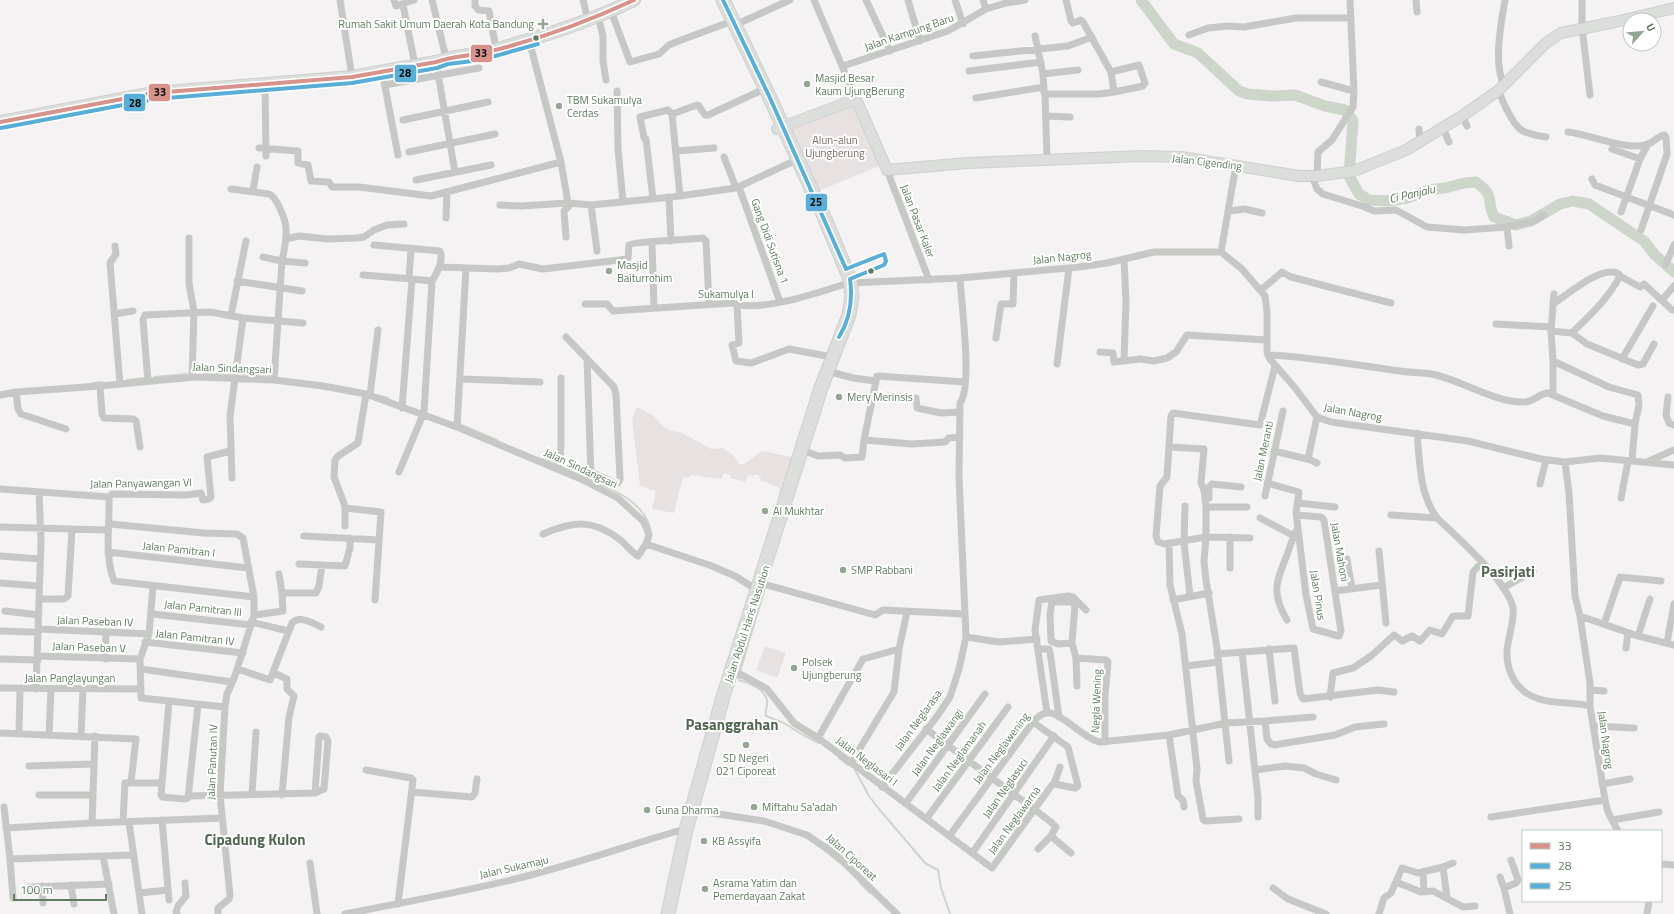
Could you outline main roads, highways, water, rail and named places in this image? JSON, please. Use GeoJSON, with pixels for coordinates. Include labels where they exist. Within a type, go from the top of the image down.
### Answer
{"type":"FeatureCollection","features":[{"type":"Feature","properties":{"kind":"highway","name":"Jalan Abdul Haris Nasution"},"geometry":{"type":"LineString","coordinates":[[668,914],[686,830],[737,674],[758,587],[839,337],[848,283],[825,219],[731,24],[716,0]]}},
{"type":"Feature","properties":{"kind":"highway","name":"Jalan Abdul Haris Nasution"},"geometry":{"type":"LineString","coordinates":[[723,0],[731,24],[760,91],[780,128],[792,162],[848,283]]}},
{"type":"Feature","properties":{"kind":"main road"},"geometry":{"type":"LineString","coordinates":[[0,122],[154,93],[352,76],[479,54],[529,40],[593,18],[634,0]]}},
{"type":"Feature","properties":{"kind":"waterway","name":"Ci Panjalu"},"geometry":{"type":"LineString","coordinates":[[1141,0],[1174,44],[1198,53],[1239,91],[1248,94],[1272,96],[1295,95],[1325,106],[1345,110],[1353,121],[1349,176],[1359,194],[1369,200],[1389,201],[1407,198],[1429,190],[1476,182],[1489,195],[1490,206],[1494,217],[1516,225],[1531,221],[1560,204],[1573,201],[1589,204],[1644,241],[1655,255],[1674,272]]}},
{"type":"Feature","properties":{"kind":"waterway"},"geometry":{"type":"LineString","coordinates":[[154,377],[187,374]]}},
{"type":"Feature","properties":{"kind":"waterway"},"geometry":{"type":"LineString","coordinates":[[204,374],[234,374]]}},
{"type":"Feature","properties":{"kind":"waterway"},"geometry":{"type":"LineString","coordinates":[[238,374],[273,376]]}},
{"type":"Feature","properties":{"kind":"waterway"},"geometry":{"type":"LineString","coordinates":[[127,380],[144,378]]}},
{"type":"Feature","properties":{"kind":"waterway"},"geometry":{"type":"LineString","coordinates":[[93,383],[102,382]]}},
{"type":"Feature","properties":{"kind":"waterway"},"geometry":{"type":"LineString","coordinates":[[377,395],[388,398]]}},
{"type":"Feature","properties":{"kind":"waterway"},"geometry":{"type":"LineString","coordinates":[[459,424],[497,440]]}},
{"type":"Feature","properties":{"kind":"waterway"},"geometry":{"type":"LineString","coordinates":[[542,459],[614,490],[625,497],[642,512],[648,522],[651,533]]}},
{"type":"Feature","properties":{"kind":"waterway"},"geometry":{"type":"LineString","coordinates":[[765,588],[741,668],[739,680],[756,687],[763,692],[767,700],[766,716],[784,723],[819,743]]}},
{"type":"Feature","properties":{"kind":"waterway"},"geometry":{"type":"LineString","coordinates":[[839,758],[848,765]]}},
{"type":"Feature","properties":{"kind":"waterway"},"geometry":{"type":"LineString","coordinates":[[855,770],[869,796],[879,809],[925,863],[938,870],[941,888],[950,914]]}},
{"type":"Feature","properties":{"kind":"waterway"},"geometry":{"type":"LineString","coordinates":[[830,855],[839,862]]}},
{"type":"Feature","properties":{"kind":"waterway"},"geometry":{"type":"LineString","coordinates":[[860,883],[870,893]]}},
{"type":"Feature","properties":{"kind":"place","name":"Rumah Sakit Umum Daerah Kota Bandung"},"geometry":{"type":"Point","coordinates":[543,24]}},
{"type":"Feature","properties":{"kind":"place","name":"Masjid Besar Kaum UjungBerung"},"geometry":{"type":"Point","coordinates":[807,84]}},
{"type":"Feature","properties":{"kind":"place","name":"TBM Sukamulya Cerdas"},"geometry":{"type":"Point","coordinates":[559,106]}},
{"type":"Feature","properties":{"kind":"place","name":"Masjid Baiturrohim"},"geometry":{"type":"Point","coordinates":[609,271]}},
{"type":"Feature","properties":{"kind":"place","name":"Mery Merinsis"},"geometry":{"type":"Point","coordinates":[839,397]}},
{"type":"Feature","properties":{"kind":"place","name":"Al Mukhtar"},"geometry":{"type":"Point","coordinates":[765,511]}},
{"type":"Feature","properties":{"kind":"place","name":"SMP Rabbani"},"geometry":{"type":"Point","coordinates":[843,570]}},
{"type":"Feature","properties":{"kind":"place","name":"Polsek Ujungberung"},"geometry":{"type":"Point","coordinates":[794,668]}},
{"type":"Feature","properties":{"kind":"place","name":"SD Negeri 021 Ciporeat"},"geometry":{"type":"Point","coordinates":[746,745]}},
{"type":"Feature","properties":{"kind":"place","name":"Miftahu Sa'adah"},"geometry":{"type":"Point","coordinates":[754,807]}},
{"type":"Feature","properties":{"kind":"place","name":"Guna Dharma"},"geometry":{"type":"Point","coordinates":[647,810]}},
{"type":"Feature","properties":{"kind":"place","name":"KB Assyifa"},"geometry":{"type":"Point","coordinates":[704,841]}},
{"type":"Feature","properties":{"kind":"place","name":"Asrama Yatim dan Pemerdayaan Zakat"},"geometry":{"type":"Point","coordinates":[705,889]}},
{"type":"Feature","properties":{"kind":"district","name":"Pasirjati"},"geometry":{"type":"Point","coordinates":[1508,572]}},
{"type":"Feature","properties":{"kind":"district","name":"Pasanggrahan"},"geometry":{"type":"Point","coordinates":[732,725]}},
{"type":"Feature","properties":{"kind":"district","name":"Cipadung Kulon"},"geometry":{"type":"Point","coordinates":[255,840]}},
{"type":"Feature","properties":{"kind":"park label","name":"Alun-alun Ujungberung"},"geometry":{"type":"Point","coordinates":[835,146]}}]}
